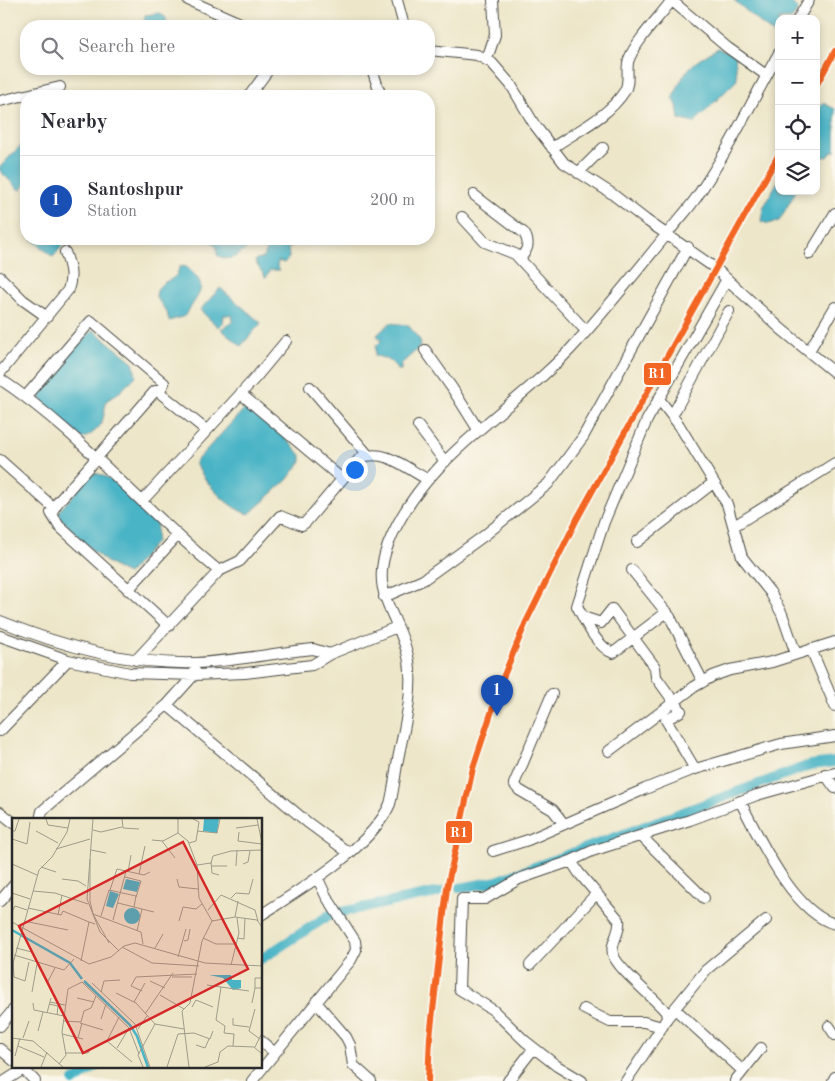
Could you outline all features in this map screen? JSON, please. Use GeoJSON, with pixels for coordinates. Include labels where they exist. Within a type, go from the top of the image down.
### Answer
{"type":"FeatureCollection","features":[{"type":"Feature","properties":{"kind":"street"},"geometry":{"type":"LineString","coordinates":[[188,0],[233,20]]}},
{"type":"Feature","properties":{"kind":"street"},"geometry":{"type":"LineString","coordinates":[[396,0],[402,20]]}},
{"type":"Feature","properties":{"kind":"street"},"geometry":{"type":"LineString","coordinates":[[488,60],[495,35],[493,0]]}},
{"type":"Feature","properties":{"kind":"street"},"geometry":{"type":"LineString","coordinates":[[552,148],[600,117],[620,98],[627,83],[627,65],[633,50],[672,0],[728,48],[766,75]]}},
{"type":"Feature","properties":{"kind":"street"},"geometry":{"type":"LineString","coordinates":[[800,15],[809,0]]}},
{"type":"Feature","properties":{"kind":"street"},"geometry":{"type":"LineString","coordinates":[[435,51],[476,55],[488,60],[511,85],[534,124],[564,163],[611,193],[688,247],[727,279],[781,329],[835,373]]}},
{"type":"Feature","properties":{"kind":"street"},"geometry":{"type":"LineString","coordinates":[[262,914],[318,879],[349,853],[385,816],[394,788],[410,682],[409,661],[384,597],[381,577],[388,546],[399,522],[427,479],[550,371],[649,259],[698,196],[727,150],[775,60]]}},
{"type":"Feature","properties":{"kind":"street"},"geometry":{"type":"LineString","coordinates":[[253,90],[265,75]]}},
{"type":"Feature","properties":{"kind":"street"},"geometry":{"type":"LineString","coordinates":[[374,75],[379,90]]}},
{"type":"Feature","properties":{"kind":"street"},"geometry":{"type":"LineString","coordinates":[[47,90],[60,87]]}},
{"type":"Feature","properties":{"kind":"street"},"geometry":{"type":"LineString","coordinates":[[0,101],[20,96]]}},
{"type":"Feature","properties":{"kind":"street"},"geometry":{"type":"LineString","coordinates":[[578,173],[603,148]]}},
{"type":"Feature","properties":{"kind":"street"},"geometry":{"type":"LineString","coordinates":[[474,194],[524,233],[528,240],[528,245],[520,259]]}},
{"type":"Feature","properties":{"kind":"street"},"geometry":{"type":"LineString","coordinates":[[810,254],[835,213]]}},
{"type":"Feature","properties":{"kind":"street"},"geometry":{"type":"LineString","coordinates":[[462,217],[485,242],[508,250],[520,259],[586,331]]}},
{"type":"Feature","properties":{"kind":"street"},"geometry":{"type":"LineString","coordinates":[[384,597],[423,580],[485,535],[548,484],[582,437],[688,247]]}},
{"type":"Feature","properties":{"kind":"street"},"geometry":{"type":"LineString","coordinates":[[0,373],[4,361],[61,300],[71,281],[71,271],[65,252]]}},
{"type":"Feature","properties":{"kind":"street"},"geometry":{"type":"LineString","coordinates":[[0,277],[23,300],[47,317]]}},
{"type":"Feature","properties":{"kind":"street"},"geometry":{"type":"LineString","coordinates":[[667,612],[615,652],[610,652],[589,628],[577,606],[604,522],[647,420],[727,279]]}},
{"type":"Feature","properties":{"kind":"street"},"geometry":{"type":"LineString","coordinates":[[809,350],[835,307]]}},
{"type":"Feature","properties":{"kind":"street"},"geometry":{"type":"LineString","coordinates":[[672,416],[730,311]]}},
{"type":"Feature","properties":{"kind":"street"},"geometry":{"type":"LineString","coordinates":[[26,396],[91,321],[164,383],[159,392]]}},
{"type":"Feature","properties":{"kind":"street"},"geometry":{"type":"LineString","coordinates":[[143,500],[241,394],[286,340]]}},
{"type":"Feature","properties":{"kind":"street"},"geometry":{"type":"LineString","coordinates":[[425,350],[452,388],[479,432]]}},
{"type":"Feature","properties":{"kind":"street"},"geometry":{"type":"LineString","coordinates":[[0,379],[26,396],[219,570]]}},
{"type":"Feature","properties":{"kind":"street"},"geometry":{"type":"LineString","coordinates":[[310,387],[368,455]]}},
{"type":"Feature","properties":{"kind":"street"},"geometry":{"type":"LineString","coordinates":[[169,626],[59,526],[51,514],[54,508],[154,391],[159,392],[206,430]]}},
{"type":"Feature","properties":{"kind":"street"},"geometry":{"type":"LineString","coordinates":[[241,394],[341,478]]}},
{"type":"Feature","properties":{"kind":"street"},"geometry":{"type":"LineString","coordinates":[[659,399],[672,416],[727,504],[742,557],[770,592],[782,614],[796,654]]}},
{"type":"Feature","properties":{"kind":"street"},"geometry":{"type":"LineString","coordinates":[[418,426],[445,462]]}},
{"type":"Feature","properties":{"kind":"street"},"geometry":{"type":"LineString","coordinates":[[136,660],[219,570],[240,561],[280,516],[302,525],[306,522],[354,463],[368,455],[388,457],[427,479]]}},
{"type":"Feature","properties":{"kind":"street"},"geometry":{"type":"LineString","coordinates":[[0,460],[54,508]]}},
{"type":"Feature","properties":{"kind":"street"},"geometry":{"type":"LineString","coordinates":[[734,526],[835,463]]}},
{"type":"Feature","properties":{"kind":"street"},"geometry":{"type":"LineString","coordinates":[[637,542],[714,483]]}},
{"type":"Feature","properties":{"kind":"street"},"geometry":{"type":"LineString","coordinates":[[128,590],[178,535]]}},
{"type":"Feature","properties":{"kind":"street"},"geometry":{"type":"LineString","coordinates":[[632,570],[667,612],[703,682]]}},
{"type":"Feature","properties":{"kind":"street"},"geometry":{"type":"LineString","coordinates":[[583,617],[601,623],[612,608],[655,667],[656,677],[681,711],[666,720],[695,769]]}},
{"type":"Feature","properties":{"kind":"street"},"geometry":{"type":"LineString","coordinates":[[0,621],[30,633],[136,660],[196,662],[313,649],[330,654]]}},
{"type":"Feature","properties":{"kind":"street"},"geometry":{"type":"LineString","coordinates":[[0,636],[68,660],[130,673],[194,675],[245,673],[312,665],[330,654],[397,627]]}},
{"type":"Feature","properties":{"kind":"street"},"geometry":{"type":"LineString","coordinates":[[609,751],[703,682],[730,670],[772,662],[835,642]]}},
{"type":"Feature","properties":{"kind":"street"},"geometry":{"type":"LineString","coordinates":[[810,649],[835,706]]}},
{"type":"Feature","properties":{"kind":"street"},"geometry":{"type":"LineString","coordinates":[[0,731],[68,660]]}},
{"type":"Feature","properties":{"kind":"street"},"geometry":{"type":"LineString","coordinates":[[40,818],[42,811],[168,705],[194,675],[196,662]]}},
{"type":"Feature","properties":{"kind":"street"},"geometry":{"type":"LineString","coordinates":[[552,694],[514,784],[519,790],[553,810],[564,824]]}},
{"type":"Feature","properties":{"kind":"street"},"geometry":{"type":"LineString","coordinates":[[168,705],[307,822],[349,853]]}},
{"type":"Feature","properties":{"kind":"street"},"geometry":{"type":"LineString","coordinates":[[493,851],[528,840],[645,788],[695,769],[781,744],[835,736]]}},
{"type":"Feature","properties":{"kind":"street"},"geometry":{"type":"LineString","coordinates":[[582,1081],[534,1048],[493,1010],[459,989],[462,899],[485,899],[519,879],[572,861],[592,851],[740,801],[830,774],[835,788]]}},
{"type":"Feature","properties":{"kind":"street"},"geometry":{"type":"LineString","coordinates":[[740,801],[781,875],[790,887],[823,919],[835,924]]}},
{"type":"Feature","properties":{"kind":"street"},"geometry":{"type":"LineString","coordinates":[[0,812],[12,821]]}},
{"type":"Feature","properties":{"kind":"street"},"geometry":{"type":"LineString","coordinates":[[641,836],[704,898]]}},
{"type":"Feature","properties":{"kind":"street"},"geometry":{"type":"LineString","coordinates":[[572,861],[579,873],[619,920],[620,930],[613,949],[617,963],[660,1004],[666,1012],[664,1023]]}},
{"type":"Feature","properties":{"kind":"street"},"geometry":{"type":"LineString","coordinates":[[252,1081],[351,960],[356,950],[354,941],[326,896],[318,879]]}},
{"type":"Feature","properties":{"kind":"street"},"geometry":{"type":"LineString","coordinates":[[0,902],[12,887]]}},
{"type":"Feature","properties":{"kind":"street"},"geometry":{"type":"LineString","coordinates":[[530,965],[597,893]]}},
{"type":"Feature","properties":{"kind":"street"},"geometry":{"type":"LineString","coordinates":[[626,1081],[664,1023],[706,970],[766,920]]}},
{"type":"Feature","properties":{"kind":"street"},"geometry":{"type":"LineString","coordinates":[[316,1002],[346,1037],[350,1045],[353,1065],[371,1081]]}},
{"type":"Feature","properties":{"kind":"street"},"geometry":{"type":"LineString","coordinates":[[584,1009],[610,1022],[664,1023]]}},
{"type":"Feature","properties":{"kind":"street"},"geometry":{"type":"LineString","coordinates":[[675,1009],[743,1071]]}},
{"type":"Feature","properties":{"kind":"street"},"geometry":{"type":"LineString","coordinates":[[0,1026],[12,1012]]}},
{"type":"Feature","properties":{"kind":"street"},"geometry":{"type":"LineString","coordinates":[[262,1041],[275,1054]]}},
{"type":"Feature","properties":{"kind":"street"},"geometry":{"type":"LineString","coordinates":[[508,1081],[534,1048]]}},
{"type":"Feature","properties":{"kind":"street"},"geometry":{"type":"LineString","coordinates":[[735,1081],[761,1048]]}},
{"type":"Feature","properties":{"kind":"street"},"geometry":{"type":"LineString","coordinates":[[1,1050],[12,1059]]}},
{"type":"Feature","properties":{"kind":"street"},"geometry":{"type":"LineString","coordinates":[[5,1081],[27,1072]]}},
{"type":"Feature","properties":{"kind":"water"},"geometry":{"type":"Polygon","coordinates":[[[734,0],[789,0],[798,9],[794,15],[775,15],[775,36],[734,0]]]}},
{"type":"Feature","properties":{"kind":"water"},"geometry":{"type":"Polygon","coordinates":[[[161,13],[166,20],[144,20],[145,15],[161,13]]]}},
{"type":"Feature","properties":{"kind":"water"},"geometry":{"type":"Polygon","coordinates":[[[718,48],[735,55],[737,80],[694,123],[679,119],[677,105],[673,98],[681,80],[694,63],[718,48]]]}},
{"type":"Feature","properties":{"kind":"water"},"geometry":{"type":"Polygon","coordinates":[[[823,103],[835,109],[835,152],[833,150],[828,157],[820,156],[820,106],[823,103]]]}},
{"type":"Feature","properties":{"kind":"water"},"geometry":{"type":"Polygon","coordinates":[[[20,146],[20,191],[0,171],[0,167],[20,146]]]}},
{"type":"Feature","properties":{"kind":"water"},"geometry":{"type":"Polygon","coordinates":[[[775,186],[775,195],[794,195],[779,221],[768,224],[761,221],[763,208],[775,186]]]}},
{"type":"Feature","properties":{"kind":"water"},"geometry":{"type":"Polygon","coordinates":[[[39,245],[63,245],[53,257],[39,245]]]}},
{"type":"Feature","properties":{"kind":"water"},"geometry":{"type":"Polygon","coordinates":[[[215,245],[250,245],[243,252],[229,258],[217,255],[215,245]]]}},
{"type":"Feature","properties":{"kind":"water"},"geometry":{"type":"Polygon","coordinates":[[[270,245],[294,245],[288,248],[289,258],[284,263],[278,261],[277,267],[280,270],[270,270],[266,278],[255,262],[256,259],[263,258],[270,245]]]}},
{"type":"Feature","properties":{"kind":"water"},"geometry":{"type":"Polygon","coordinates":[[[185,266],[198,279],[200,290],[185,316],[169,321],[167,312],[156,297],[157,291],[162,284],[175,277],[180,267],[185,266]]]}},
{"type":"Feature","properties":{"kind":"water"},"geometry":{"type":"Polygon","coordinates":[[[220,288],[261,323],[241,346],[221,329],[233,322],[232,315],[224,315],[223,323],[218,327],[200,310],[220,288]]]}},
{"type":"Feature","properties":{"kind":"water"},"geometry":{"type":"Polygon","coordinates":[[[390,323],[408,325],[420,340],[421,346],[401,364],[401,370],[397,370],[394,364],[388,360],[375,356],[376,346],[381,341],[377,335],[390,323]]]}},
{"type":"Feature","properties":{"kind":"water"},"geometry":{"type":"Polygon","coordinates":[[[93,330],[133,362],[136,376],[121,391],[106,401],[101,424],[94,432],[82,439],[39,398],[59,364],[93,330]]]}},
{"type":"Feature","properties":{"kind":"water"},"geometry":{"type":"Polygon","coordinates":[[[247,406],[251,406],[269,420],[301,455],[301,462],[287,480],[249,514],[225,501],[204,478],[195,462],[247,406]]]}},
{"type":"Feature","properties":{"kind":"water"},"geometry":{"type":"Polygon","coordinates":[[[93,473],[110,479],[119,485],[157,523],[156,542],[128,574],[100,557],[60,518],[59,511],[93,473]]]}},
{"type":"Feature","properties":{"kind":"waterway"},"geometry":{"type":"LineString","coordinates":[[460,888],[497,881],[810,765],[835,762]]}},
{"type":"Feature","properties":{"kind":"waterway"},"geometry":{"type":"LineString","coordinates":[[262,958],[331,914],[446,891]]}},
{"type":"Feature","properties":{"kind":"waterway"},"geometry":{"type":"LineString","coordinates":[[74,1081],[94,1068]]}},
{"type":"Feature","properties":{"kind":"transit line","name":"R1"},"geometry":{"type":"LineString","coordinates":[[820,79],[835,51]]}},
{"type":"Feature","properties":{"kind":"transit line","name":"R1"},"geometry":{"type":"LineString","coordinates":[[428,1081],[430,1037],[447,888],[473,768],[502,680],[526,622],[577,519],[775,161]]}},
{"type":"Feature","properties":{"kind":"place","name":"Santoshpur"},"geometry":{"type":"Point","coordinates":[497,716]}}]}
